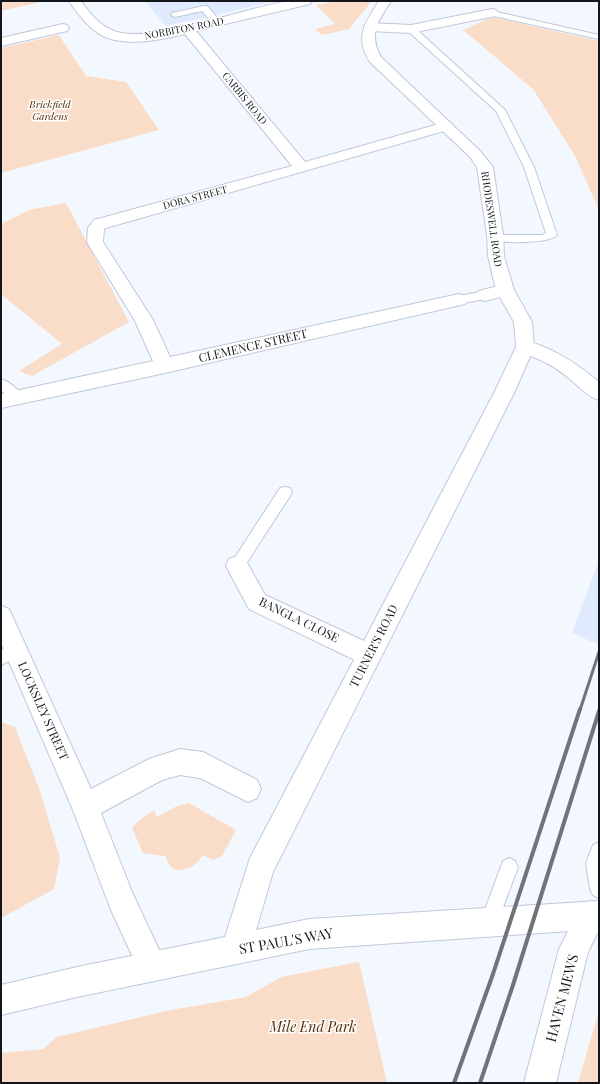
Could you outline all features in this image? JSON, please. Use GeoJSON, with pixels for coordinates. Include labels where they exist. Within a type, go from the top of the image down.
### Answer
{"type":"FeatureCollection","features":[{"type":"Feature","properties":{"kind":"street","name":"NORBITON ROAD"},"geometry":{"type":"LineString","coordinates":[[75,1],[93,22],[107,33],[113,36],[145,37],[188,29],[306,1]]}},
{"type":"Feature","properties":{"kind":"street","name":"RHODESWELL ROAD"},"geometry":{"type":"LineString","coordinates":[[385,1],[370,26],[367,42],[375,59],[475,154],[485,167],[495,238],[496,256],[504,290],[522,322],[525,347]]}},
{"type":"Feature","properties":{"kind":"street"},"geometry":{"type":"LineString","coordinates":[[370,26],[410,29],[492,13]]}},
{"type":"Feature","properties":{"kind":"street"},"geometry":{"type":"LineString","coordinates":[[1,42],[93,22]]}},
{"type":"Feature","properties":{"kind":"street","name":"CARBIS ROAD"},"geometry":{"type":"LineString","coordinates":[[188,29],[302,168]]}},
{"type":"Feature","properties":{"kind":"street","name":"DORA STREET"},"geometry":{"type":"LineString","coordinates":[[165,366],[144,320],[95,242],[96,228],[100,224],[446,126]]}},
{"type":"Feature","properties":{"kind":"street","name":"CLEMENCE STREET"},"geometry":{"type":"LineString","coordinates":[[485,295],[504,290]]}},
{"type":"Feature","properties":{"kind":"street","name":"CLEMENCE STREET"},"geometry":{"type":"LineString","coordinates":[[9,399],[165,366],[459,300]]}},
{"type":"Feature","properties":{"kind":"street"},"geometry":{"type":"LineString","coordinates":[[525,347],[543,352],[566,364],[599,393]]}},
{"type":"Feature","properties":{"kind":"street","name":"TURNER'S ROAD"},"geometry":{"type":"LineString","coordinates":[[236,949],[260,868],[505,391],[525,347]]}},
{"type":"Feature","properties":{"kind":"street","name":"BANGLA CLOSE"},"geometry":{"type":"LineString","coordinates":[[237,566],[257,602],[369,655]]}},
{"type":"Feature","properties":{"kind":"street","name":"LOCKSLEY STREET"},"geometry":{"type":"LineString","coordinates":[[1,616],[8,654],[85,807],[114,883],[152,967]]}},
{"type":"Feature","properties":{"kind":"street"},"geometry":{"type":"LineString","coordinates":[[85,807],[158,768],[180,762],[203,765],[248,789]]}},
{"type":"Feature","properties":{"kind":"street","name":"ST PAUL'S WAY"},"geometry":{"type":"LineString","coordinates":[[1,1000],[309,934],[489,923],[597,906]]}},
{"type":"Feature","properties":{"kind":"street","name":"HAVEN MEWS"},"geometry":{"type":"LineString","coordinates":[[540,1083],[574,950],[597,906]]}},
{"type":"Feature","properties":{"kind":"lane"},"geometry":{"type":"LineString","coordinates":[[175,15],[204,8],[216,22]]}},
{"type":"Feature","properties":{"kind":"lane"},"geometry":{"type":"LineString","coordinates":[[492,13],[599,37]]}},
{"type":"Feature","properties":{"kind":"lane"},"geometry":{"type":"LineString","coordinates":[[410,29],[500,110],[529,167],[552,235],[543,238],[495,238]]}},
{"type":"Feature","properties":{"kind":"lane","name":"CLEMENCE STREET"},"geometry":{"type":"LineString","coordinates":[[459,300],[485,295]]}},
{"type":"Feature","properties":{"kind":"lane"},"geometry":{"type":"LineString","coordinates":[[1,383],[9,399]]}},
{"type":"Feature","properties":{"kind":"lane","name":"BANGLA CLOSE"},"geometry":{"type":"LineString","coordinates":[[237,566],[285,492]]}},
{"type":"Feature","properties":{"kind":"lane"},"geometry":{"type":"LineString","coordinates":[[597,906],[595,863],[599,851]]}},
{"type":"Feature","properties":{"kind":"lane"},"geometry":{"type":"LineString","coordinates":[[489,923],[509,867]]}},
{"type":"Feature","properties":{"kind":"shaded area"},"geometry":{"type":"Polygon","coordinates":[[[145,1],[276,1],[166,26],[145,1]]]}},
{"type":"Feature","properties":{"kind":"shaded area"},"geometry":{"type":"Polygon","coordinates":[[[599,560],[599,645],[572,633],[599,560]]]}},
{"type":"Feature","properties":{"kind":"green space"},"geometry":{"type":"Polygon","coordinates":[[[1,1],[45,1],[1,11],[1,1]]]}},
{"type":"Feature","properties":{"kind":"green space"},"geometry":{"type":"Polygon","coordinates":[[[336,1],[372,1],[349,29],[322,35],[315,29],[335,24],[316,5],[336,1]]]}},
{"type":"Feature","properties":{"kind":"green space"},"geometry":{"type":"Polygon","coordinates":[[[492,17],[599,41],[599,210],[575,156],[533,89],[463,30],[492,17]]]}},
{"type":"Feature","properties":{"kind":"green space","name":"Brickfield Gardens"},"geometry":{"type":"Polygon","coordinates":[[[59,35],[86,76],[126,82],[159,130],[1,173],[1,48],[59,35]]]}},
{"type":"Feature","properties":{"kind":"green space"},"geometry":{"type":"Polygon","coordinates":[[[66,203],[129,322],[32,376],[19,371],[62,344],[1,294],[1,224],[29,210],[66,203]]]}},
{"type":"Feature","properties":{"kind":"green space"},"geometry":{"type":"Polygon","coordinates":[[[1,722],[15,727],[40,791],[60,858],[54,889],[1,918],[1,722]]]}},
{"type":"Feature","properties":{"kind":"green space"},"geometry":{"type":"Polygon","coordinates":[[[189,803],[236,830],[222,856],[213,860],[203,855],[189,868],[180,870],[171,867],[165,856],[143,853],[132,828],[138,821],[154,810],[157,817],[177,806],[189,803]]]}},
{"type":"Feature","properties":{"kind":"green space","name":"Mile End Park"},"geometry":{"type":"Polygon","coordinates":[[[359,962],[387,1083],[1,1083],[1,1053],[43,1049],[57,1037],[166,1011],[246,997],[281,977],[359,962]]]}},
{"type":"Feature","properties":{"kind":"green space"},"geometry":{"type":"Polygon","coordinates":[[[599,1011],[599,1083],[578,1083],[599,1011]]]}},
{"type":"Feature","properties":{"kind":"railway"},"geometry":{"type":"LineString","coordinates":[[580,710],[599,652]]}},
{"type":"Feature","properties":{"kind":"railway"},"geometry":{"type":"LineString","coordinates":[[454,1083],[493,974],[580,709]]}},
{"type":"Feature","properties":{"kind":"railway"},"geometry":{"type":"LineString","coordinates":[[480,1083],[513,985],[599,711]]}}]}
